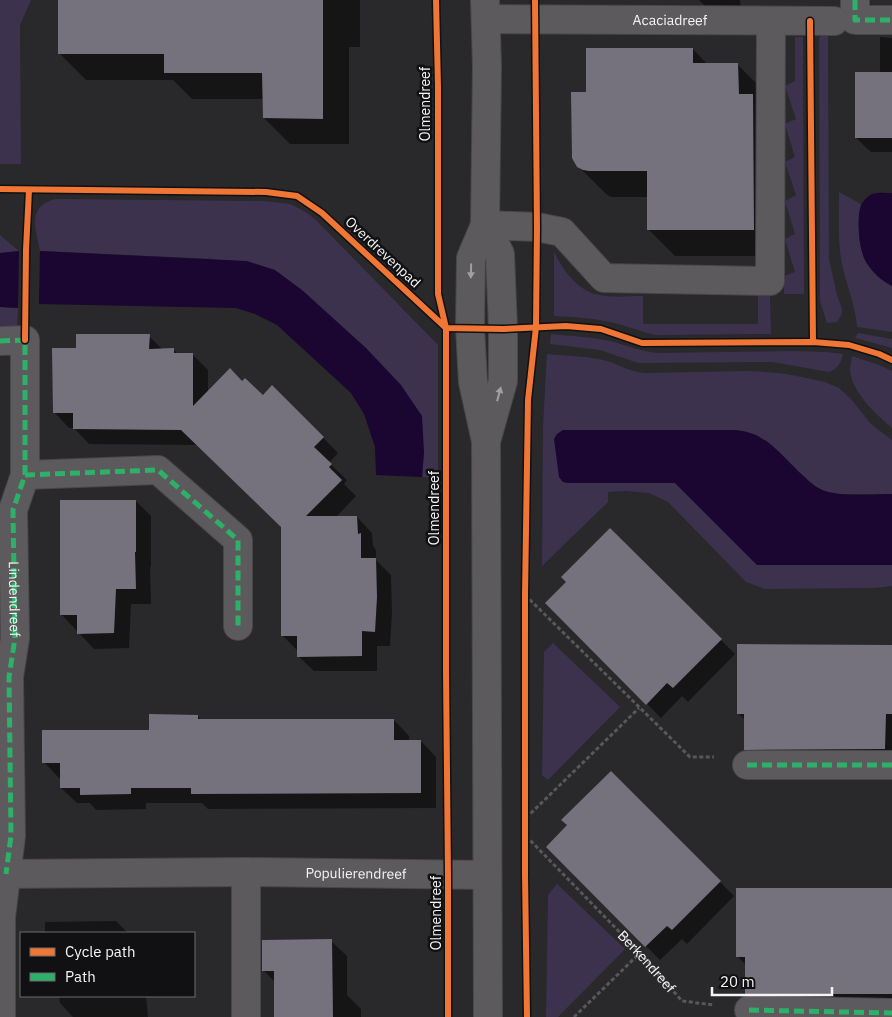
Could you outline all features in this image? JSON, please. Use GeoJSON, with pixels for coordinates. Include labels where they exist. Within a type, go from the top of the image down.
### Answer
{"type":"FeatureCollection","features":[{"type":"Feature","properties":{"kind":"street"},"geometry":{"type":"LineString","coordinates":[[855,0],[855,20],[892,20]]}},
{"type":"Feature","properties":{"kind":"street"},"geometry":{"type":"LineString","coordinates":[[486,9],[486,225],[500,254],[503,304],[503,381],[486,441],[488,1017]]}},
{"type":"Feature","properties":{"kind":"street","name":"Acaciadreef"},"geometry":{"type":"LineString","coordinates":[[486,9],[771,20],[834,20]]}},
{"type":"Feature","properties":{"kind":"street"},"geometry":{"type":"LineString","coordinates":[[486,225],[537,227],[562,232],[604,278],[770,281],[771,20]]}},
{"type":"Feature","properties":{"kind":"street","name":"Lindendreef"},"geometry":{"type":"LineString","coordinates":[[0,341],[25,340],[25,474],[14,510],[15,638],[10,677],[11,836],[3,874],[0,917],[1,1017]]}},
{"type":"Feature","properties":{"kind":"street"},"geometry":{"type":"LineString","coordinates":[[25,474],[158,470],[238,540],[238,626]]}},
{"type":"Feature","properties":{"kind":"street"},"geometry":{"type":"LineString","coordinates":[[747,765],[892,765]]}},
{"type":"Feature","properties":{"kind":"street"},"geometry":{"type":"LineString","coordinates":[[246,872],[246,1017]]}},
{"type":"Feature","properties":{"kind":"street","name":"Populierendreef"},"geometry":{"type":"LineString","coordinates":[[3,874],[246,872],[488,876]]}},
{"type":"Feature","properties":{"kind":"street"},"geometry":{"type":"LineString","coordinates":[[749,1010],[892,1013]]}},
{"type":"Feature","properties":{"kind":"path"},"geometry":{"type":"LineString","coordinates":[[526,586],[526,605]]}},
{"type":"Feature","properties":{"kind":"path"},"geometry":{"type":"LineString","coordinates":[[526,595],[690,757],[736,758],[747,765]]}},
{"type":"Feature","properties":{"kind":"path"},"geometry":{"type":"LineString","coordinates":[[526,818],[639,708]]}},
{"type":"Feature","properties":{"kind":"path"},"geometry":{"type":"LineString","coordinates":[[526,808],[526,846]]}},
{"type":"Feature","properties":{"kind":"path"},"geometry":{"type":"LineString","coordinates":[[574,1017],[640,953]]}},
{"type":"Feature","properties":{"kind":"shaded area"},"geometry":{"type":"Polygon","coordinates":[[[0,0],[31,0],[20,25],[21,164],[0,164],[0,0]]]}},
{"type":"Feature","properties":{"kind":"shaded area"},"geometry":{"type":"Polygon","coordinates":[[[828,34],[829,259],[842,314],[837,322],[827,323],[820,301],[819,38],[821,35],[828,34]]]}},
{"type":"Feature","properties":{"kind":"shaded area"},"geometry":{"type":"Polygon","coordinates":[[[795,37],[803,37],[804,294],[784,294],[784,276],[795,272],[785,239],[795,234],[785,201],[796,195],[785,162],[795,157],[785,124],[796,119],[785,86],[795,81],[795,37]]]}},
{"type":"Feature","properties":{"kind":"shaded area"},"geometry":{"type":"Polygon","coordinates":[[[839,192],[861,204],[859,229],[862,251],[866,262],[872,271],[892,286],[892,332],[857,327],[854,307],[841,260],[839,192]]]}},
{"type":"Feature","properties":{"kind":"shaded area"},"geometry":{"type":"Polygon","coordinates":[[[874,193],[892,193],[892,286],[877,276],[866,262],[860,243],[859,211],[861,205],[870,195],[874,193]]]}},
{"type":"Feature","properties":{"kind":"shaded area"},"geometry":{"type":"Polygon","coordinates":[[[56,199],[265,201],[290,204],[304,211],[316,220],[438,345],[438,478],[422,477],[424,452],[214,259],[40,251],[35,219],[40,207],[56,199]]]}},
{"type":"Feature","properties":{"kind":"shaded area"},"geometry":{"type":"Polygon","coordinates":[[[0,235],[19,251],[0,253],[0,235]]]}},
{"type":"Feature","properties":{"kind":"shaded area"},"geometry":{"type":"Polygon","coordinates":[[[19,251],[18,308],[0,307],[0,253],[19,251]]]}},
{"type":"Feature","properties":{"kind":"shaded area"},"geometry":{"type":"Polygon","coordinates":[[[40,251],[247,261],[275,270],[302,290],[366,348],[401,385],[422,416],[424,452],[422,477],[376,475],[375,447],[364,414],[351,393],[277,325],[255,314],[236,308],[39,304],[40,251]]]}},
{"type":"Feature","properties":{"kind":"shaded area"},"geometry":{"type":"Polygon","coordinates":[[[554,252],[567,273],[585,290],[605,296],[643,296],[643,324],[758,324],[758,294],[770,294],[771,334],[656,335],[616,323],[554,316],[554,252]]]}},
{"type":"Feature","properties":{"kind":"shaded area"},"geometry":{"type":"Polygon","coordinates":[[[0,307],[18,308],[17,330],[0,330],[0,307]]]}},
{"type":"Feature","properties":{"kind":"shaded area"},"geometry":{"type":"Polygon","coordinates":[[[858,333],[892,339],[892,348],[855,338],[858,333]]]}},
{"type":"Feature","properties":{"kind":"shaded area"},"geometry":{"type":"Polygon","coordinates":[[[551,334],[610,341],[656,353],[794,351],[843,354],[839,365],[829,372],[772,362],[638,363],[600,350],[550,344],[551,334]]]}},
{"type":"Feature","properties":{"kind":"shaded area"},"geometry":{"type":"Polygon","coordinates":[[[547,354],[600,359],[644,373],[747,371],[787,374],[825,382],[839,388],[851,399],[871,424],[892,440],[892,494],[836,494],[825,491],[808,481],[766,440],[559,477],[563,482],[568,483],[675,483],[757,565],[892,565],[892,586],[874,588],[765,589],[746,582],[668,502],[649,493],[626,491],[608,492],[608,502],[542,566],[543,426],[547,354]]]}},
{"type":"Feature","properties":{"kind":"shaded area"},"geometry":{"type":"Polygon","coordinates":[[[852,356],[892,371],[892,428],[857,391],[850,373],[852,356]]]}},
{"type":"Feature","properties":{"kind":"shaded area"},"geometry":{"type":"Polygon","coordinates":[[[563,430],[734,430],[754,434],[770,444],[810,482],[822,490],[846,494],[892,494],[892,565],[757,565],[675,483],[563,482],[559,477],[554,439],[563,430]]]}},
{"type":"Feature","properties":{"kind":"shaded area"},"geometry":{"type":"Polygon","coordinates":[[[553,643],[620,707],[548,780],[542,775],[544,652],[553,643]]]}},
{"type":"Feature","properties":{"kind":"shaded area"},"geometry":{"type":"Polygon","coordinates":[[[557,884],[625,949],[558,1017],[546,1017],[548,895],[557,884]]]}},
{"type":"Feature","properties":{"kind":"building"},"geometry":{"type":"Polygon","coordinates":[[[58,0],[323,0],[323,119],[263,118],[262,73],[164,73],[164,54],[58,54],[58,0]]]}},
{"type":"Feature","properties":{"kind":"building"},"geometry":{"type":"Polygon","coordinates":[[[586,48],[693,48],[693,63],[738,63],[739,94],[753,94],[754,230],[647,230],[647,171],[589,171],[577,167],[572,158],[571,92],[586,92],[586,48]]]}},
{"type":"Feature","properties":{"kind":"building"},"geometry":{"type":"Polygon","coordinates":[[[855,72],[892,72],[892,138],[855,138],[855,72]]]}},
{"type":"Feature","properties":{"kind":"building"},"geometry":{"type":"Polygon","coordinates":[[[76,334],[150,334],[149,349],[174,348],[174,353],[193,353],[193,406],[230,368],[242,381],[245,378],[263,395],[272,385],[324,437],[314,447],[332,464],[329,467],[342,480],[306,516],[357,516],[358,534],[361,533],[361,558],[376,558],[377,597],[375,632],[362,631],[362,656],[297,657],[297,636],[281,636],[281,527],[181,430],[73,429],[73,413],[53,413],[52,348],[76,348],[76,334]]]}},
{"type":"Feature","properties":{"kind":"building"},"geometry":{"type":"Polygon","coordinates":[[[60,500],[136,500],[136,589],[116,589],[114,633],[77,634],[77,615],[60,615],[60,500]]]}},
{"type":"Feature","properties":{"kind":"building"},"geometry":{"type":"Polygon","coordinates":[[[610,528],[722,639],[673,688],[667,683],[646,705],[545,603],[566,582],[561,577],[610,528]]]}},
{"type":"Feature","properties":{"kind":"building"},"geometry":{"type":"Polygon","coordinates":[[[737,644],[892,645],[892,714],[886,714],[885,749],[744,750],[744,714],[737,714],[737,644]]]}},
{"type":"Feature","properties":{"kind":"building"},"geometry":{"type":"Polygon","coordinates":[[[149,714],[198,715],[198,719],[394,719],[394,740],[421,740],[421,793],[191,794],[191,788],[131,788],[131,794],[80,795],[80,788],[60,788],[60,763],[42,763],[42,730],[149,730],[149,714]]]}},
{"type":"Feature","properties":{"kind":"building"},"geometry":{"type":"Polygon","coordinates":[[[611,771],[721,881],[672,930],[667,926],[645,947],[546,847],[567,825],[561,820],[611,771]]]}},
{"type":"Feature","properties":{"kind":"building"},"geometry":{"type":"Polygon","coordinates":[[[736,888],[892,888],[892,994],[745,994],[745,957],[736,957],[736,888]]]}},
{"type":"Feature","properties":{"kind":"building"},"geometry":{"type":"Polygon","coordinates":[[[332,939],[333,1017],[274,1017],[274,971],[262,971],[262,940],[332,939]]]}},
{"type":"Feature","properties":{"kind":"marked path"},"geometry":{"type":"LineString","coordinates":[[855,0],[855,20],[892,20]]}},
{"type":"Feature","properties":{"kind":"marked path"},"geometry":{"type":"LineString","coordinates":[[0,341],[25,340],[25,475],[13,510],[15,638],[9,677],[11,836],[6,874]]}},
{"type":"Feature","properties":{"kind":"marked path"},"geometry":{"type":"LineString","coordinates":[[25,475],[158,470],[238,540],[238,626]]}},
{"type":"Feature","properties":{"kind":"marked path"},"geometry":{"type":"LineString","coordinates":[[747,765],[892,765]]}},
{"type":"Feature","properties":{"kind":"marked path"},"geometry":{"type":"LineString","coordinates":[[749,1010],[892,1013]]}},
{"type":"Feature","properties":{"kind":"cycle path","name":"Olmendreef"},"geometry":{"type":"LineString","coordinates":[[436,0],[438,294],[446,328],[448,1017]]}},
{"type":"Feature","properties":{"kind":"cycle path"},"geometry":{"type":"LineString","coordinates":[[527,1017],[525,595],[528,400],[536,327],[535,0]]}},
{"type":"Feature","properties":{"kind":"cycle path"},"geometry":{"type":"LineString","coordinates":[[810,21],[813,342]]}},
{"type":"Feature","properties":{"kind":"cycle path","name":"Overdrevenpad"},"geometry":{"type":"LineString","coordinates":[[0,189],[266,192],[297,196],[322,213],[446,328],[503,329],[566,326],[601,329],[642,343],[813,342],[849,345],[892,360]]}},
{"type":"Feature","properties":{"kind":"cycle path"},"geometry":{"type":"LineString","coordinates":[[25,340],[29,190]]}}]}
